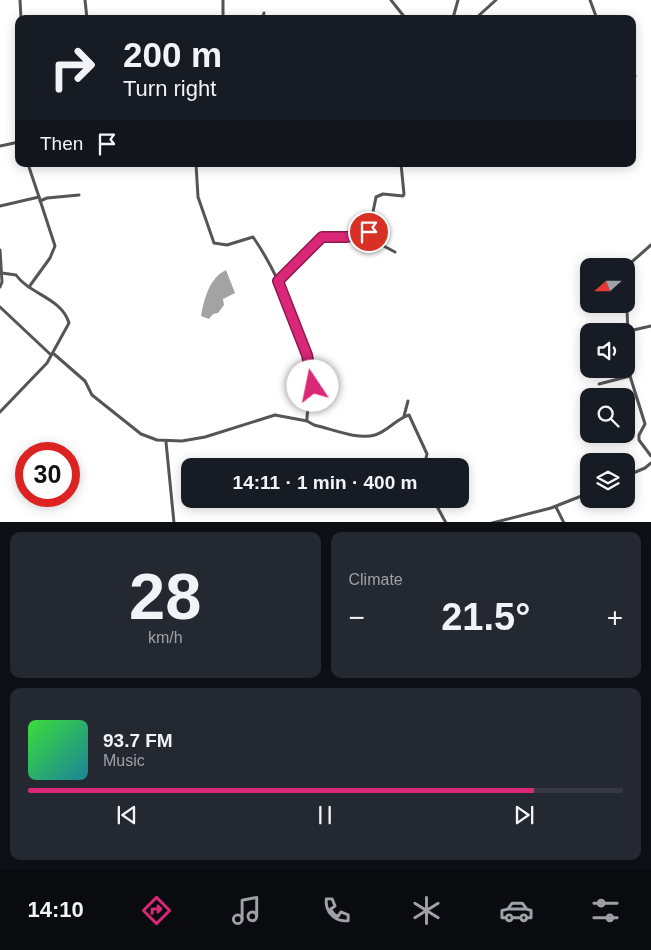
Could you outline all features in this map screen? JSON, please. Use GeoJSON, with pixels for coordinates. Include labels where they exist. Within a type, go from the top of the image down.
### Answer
{"type":"FeatureCollection","features":[{"type":"Feature","properties":{"kind":"street"},"geometry":{"type":"LineString","coordinates":[[20,0],[22,15]]}},
{"type":"Feature","properties":{"kind":"street"},"geometry":{"type":"LineString","coordinates":[[85,0],[87,15]]}},
{"type":"Feature","properties":{"kind":"street"},"geometry":{"type":"LineString","coordinates":[[223,0],[223,15]]}},
{"type":"Feature","properties":{"kind":"street"},"geometry":{"type":"LineString","coordinates":[[392,0],[403,15]]}},
{"type":"Feature","properties":{"kind":"street"},"geometry":{"type":"LineString","coordinates":[[455,15],[458,0]]}},
{"type":"Feature","properties":{"kind":"street"},"geometry":{"type":"LineString","coordinates":[[479,15],[496,0]]}},
{"type":"Feature","properties":{"kind":"street"},"geometry":{"type":"LineString","coordinates":[[590,0],[596,15]]}},
{"type":"Feature","properties":{"kind":"street"},"geometry":{"type":"LineString","coordinates":[[0,146],[15,143]]}},
{"type":"Feature","properties":{"kind":"street"},"geometry":{"type":"LineString","coordinates":[[29,167],[55,246],[50,258],[29,287]]}},
{"type":"Feature","properties":{"kind":"street"},"geometry":{"type":"LineString","coordinates":[[196,167],[198,197],[214,243],[228,245],[253,237],[266,256],[278,281],[307,355],[313,386],[307,410],[307,421]]}},
{"type":"Feature","properties":{"kind":"street"},"geometry":{"type":"LineString","coordinates":[[369,232],[376,197],[383,194],[403,196],[404,194],[401,167]]}},
{"type":"Feature","properties":{"kind":"street"},"geometry":{"type":"LineString","coordinates":[[0,206],[39,199],[79,195]]}},
{"type":"Feature","properties":{"kind":"street"},"geometry":{"type":"LineString","coordinates":[[278,281],[322,237],[347,237],[369,232]]}},
{"type":"Feature","properties":{"kind":"street"},"geometry":{"type":"LineString","coordinates":[[369,232],[378,243],[395,252]]}},
{"type":"Feature","properties":{"kind":"street"},"geometry":{"type":"LineString","coordinates":[[635,259],[651,245]]}},
{"type":"Feature","properties":{"kind":"street"},"geometry":{"type":"LineString","coordinates":[[0,250],[2,273],[0,287]]}},
{"type":"Feature","properties":{"kind":"street"},"geometry":{"type":"LineString","coordinates":[[0,412],[54,354],[53,350],[69,323],[68,318],[53,302],[21,282],[16,275],[2,273]]}},
{"type":"Feature","properties":{"kind":"street"},"geometry":{"type":"LineString","coordinates":[[0,308],[20,324],[30,336],[85,381],[92,394],[141,434],[166,442],[205,437],[276,415],[307,421],[359,436],[375,435],[409,415],[427,454],[426,458]]}},
{"type":"Feature","properties":{"kind":"street"},"geometry":{"type":"LineString","coordinates":[[635,330],[651,326]]}},
{"type":"Feature","properties":{"kind":"street"},"geometry":{"type":"LineString","coordinates":[[599,384],[622,378]]}},
{"type":"Feature","properties":{"kind":"street"},"geometry":{"type":"LineString","coordinates":[[631,378],[645,424],[639,435],[639,440],[651,456]]}},
{"type":"Feature","properties":{"kind":"street"},"geometry":{"type":"LineString","coordinates":[[404,417],[408,401]]}},
{"type":"Feature","properties":{"kind":"street"},"geometry":{"type":"LineString","coordinates":[[166,442],[174,522]]}},
{"type":"Feature","properties":{"kind":"street"},"geometry":{"type":"LineString","coordinates":[[635,472],[651,463]]}},
{"type":"Feature","properties":{"kind":"street"},"geometry":{"type":"LineString","coordinates":[[492,522],[556,507],[580,497]]}},
{"type":"Feature","properties":{"kind":"street"},"geometry":{"type":"LineString","coordinates":[[556,507],[564,522]]}},
{"type":"Feature","properties":{"kind":"street"},"geometry":{"type":"LineString","coordinates":[[438,508],[446,522]]}},
{"type":"Feature","properties":{"kind":"shaded area"},"geometry":{"type":"Polygon","coordinates":[[[226,270],[235,293],[223,299],[224,305],[218,313],[213,314],[209,319],[201,316],[211,284],[215,278],[226,270]]]}},
{"type":"Feature","properties":{"kind":"route"},"geometry":{"type":"LineString","coordinates":[[313,386],[307,355],[278,281],[322,237],[326,235],[347,237],[357,233],[369,232]]}}]}
